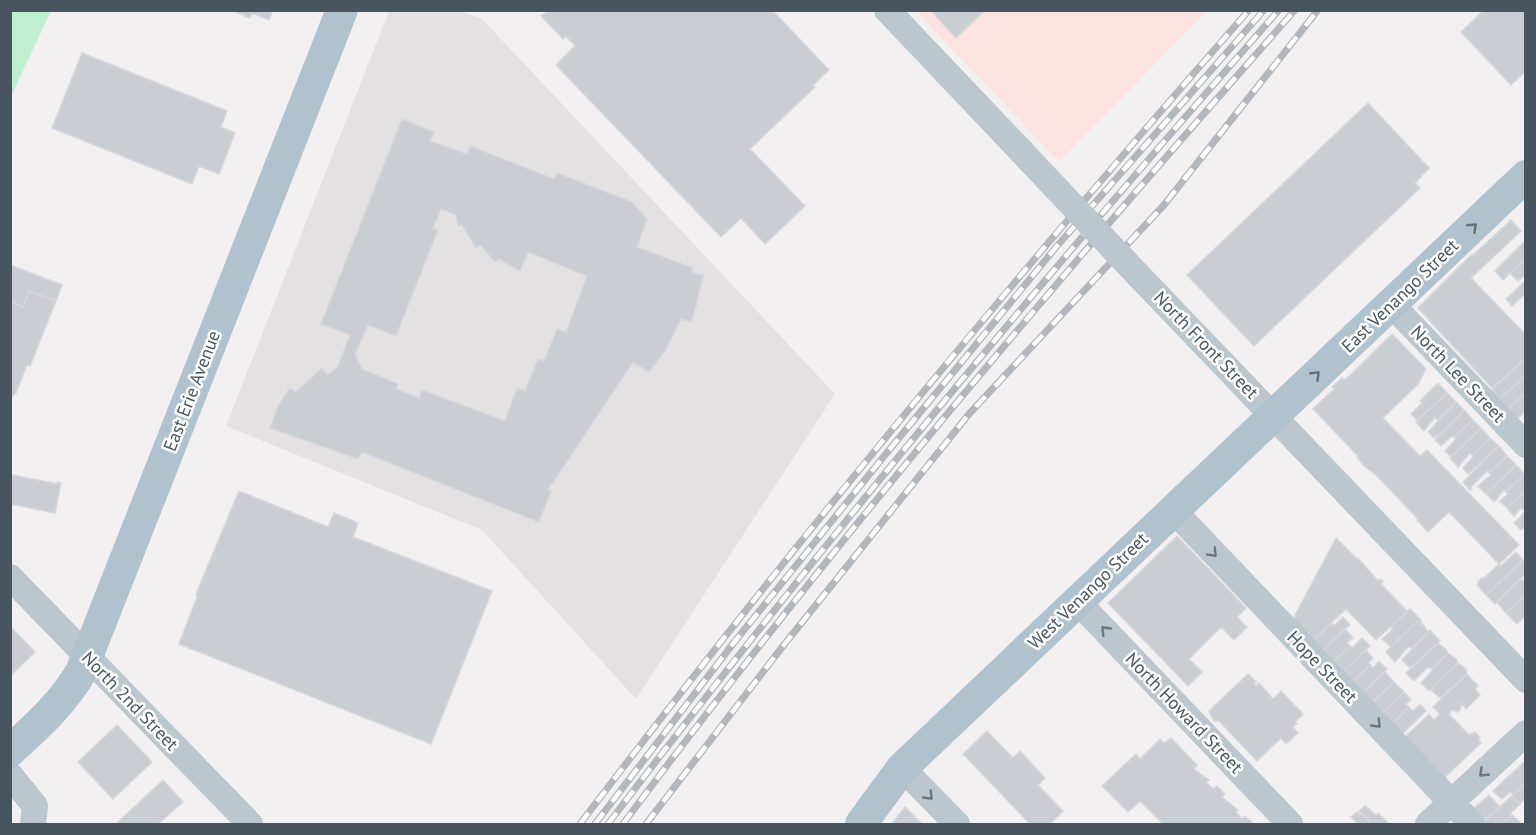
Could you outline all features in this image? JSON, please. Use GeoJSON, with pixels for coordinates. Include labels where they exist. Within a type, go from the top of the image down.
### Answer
{"type":"FeatureCollection","features":[{"type":"Feature","properties":{"kind":"main road","name":"East Erie Avenue"},"geometry":{"type":"LineString","coordinates":[[10,751],[57,706],[72,687],[88,657],[342,10]]}},
{"type":"Feature","properties":{"kind":"main road","name":"East Venango Street"},"geometry":{"type":"LineString","coordinates":[[1274,416],[1391,304],[1520,191]]}},
{"type":"Feature","properties":{"kind":"main road","name":"West Venango Street"},"geometry":{"type":"LineString","coordinates":[[861,825],[902,768],[1274,416]]}},
{"type":"Feature","properties":{"kind":"street","name":"North Front Street"},"geometry":{"type":"LineString","coordinates":[[887,10],[1526,680]]}},
{"type":"Feature","properties":{"kind":"street","name":"North Lee Street"},"geometry":{"type":"LineString","coordinates":[[1391,304],[1526,445]]}},
{"type":"Feature","properties":{"kind":"street","name":"Hope Street"},"geometry":{"type":"LineString","coordinates":[[1173,510],[1472,825]]}},
{"type":"Feature","properties":{"kind":"street","name":"North 2nd Street"},"geometry":{"type":"LineString","coordinates":[[10,577],[250,825]]}},
{"type":"Feature","properties":{"kind":"street","name":"North Howard Street"},"geometry":{"type":"LineString","coordinates":[[1077,601],[1290,825]]}},
{"type":"Feature","properties":{"kind":"street"},"geometry":{"type":"LineString","coordinates":[[1428,825],[1526,733]]}},
{"type":"Feature","properties":{"kind":"street"},"geometry":{"type":"LineString","coordinates":[[902,768],[957,825]]}},
{"type":"Feature","properties":{"kind":"street"},"geometry":{"type":"LineString","coordinates":[[10,775],[35,806],[33,825]]}},
{"type":"Feature","properties":{"kind":"shaded area"},"geometry":{"type":"Polygon","coordinates":[[[389,11],[460,11],[482,19],[835,394],[636,699],[482,530],[226,426],[389,11]]]}},
{"type":"Feature","properties":{"kind":"shaded area"},"geometry":{"type":"Polygon","coordinates":[[[916,11],[1207,11],[1059,162],[916,11]]]}},
{"type":"Feature","properties":{"kind":"green space"},"geometry":{"type":"Polygon","coordinates":[[[10,11],[51,11],[11,96],[10,11]]]}},
{"type":"Feature","properties":{"kind":"building"},"geometry":{"type":"Polygon","coordinates":[[[273,10],[269,20],[252,13],[250,18],[233,11],[273,10]]]}},
{"type":"Feature","properties":{"kind":"building"},"geometry":{"type":"Polygon","coordinates":[[[550,10],[772,10],[829,70],[813,85],[815,87],[750,149],[805,206],[765,244],[741,218],[721,237],[556,65],[575,46],[566,36],[563,39],[541,16],[550,10]]]}},
{"type":"Feature","properties":{"kind":"building"},"geometry":{"type":"Polygon","coordinates":[[[930,10],[985,10],[956,38],[930,10]]]}},
{"type":"Feature","properties":{"kind":"building"},"geometry":{"type":"Polygon","coordinates":[[[1484,10],[1526,10],[1526,71],[1511,85],[1461,32],[1484,10]]]}},
{"type":"Feature","properties":{"kind":"building"},"geometry":{"type":"Polygon","coordinates":[[[82,53],[227,111],[221,127],[235,133],[219,174],[199,166],[192,184],[52,128],[82,53]]]}},
{"type":"Feature","properties":{"kind":"building"},"geometry":{"type":"Polygon","coordinates":[[[1368,103],[1429,168],[1415,183],[1420,188],[1254,346],[1187,275],[1368,103]]]}},
{"type":"Feature","properties":{"kind":"building"},"geometry":{"type":"Polygon","coordinates":[[[402,119],[434,132],[430,141],[467,154],[470,146],[554,179],[557,173],[632,202],[647,219],[637,247],[693,268],[692,272],[703,276],[691,322],[681,319],[665,351],[649,372],[633,362],[551,483],[548,490],[551,491],[539,522],[362,452],[358,459],[270,428],[278,406],[290,388],[296,392],[322,368],[327,375],[337,368],[350,335],[321,324],[402,119]],[[441,209],[433,228],[438,230],[396,336],[368,325],[355,354],[362,369],[398,384],[396,389],[419,398],[422,390],[505,421],[517,388],[525,391],[538,359],[544,361],[557,329],[566,332],[587,276],[528,252],[520,271],[499,259],[495,262],[480,245],[476,248],[462,225],[458,226],[456,215],[441,209]]]}},
{"type":"Feature","properties":{"kind":"building"},"geometry":{"type":"Polygon","coordinates":[[[1511,220],[1521,231],[1471,278],[1526,335],[1526,358],[1492,388],[1418,308],[1472,254],[1511,220]]]}},
{"type":"Feature","properties":{"kind":"building"},"geometry":{"type":"Polygon","coordinates":[[[1526,240],[1526,258],[1503,280],[1495,271],[1526,240]]]}},
{"type":"Feature","properties":{"kind":"building"},"geometry":{"type":"Polygon","coordinates":[[[1526,258],[1526,274],[1518,281],[1510,273],[1526,258]]]}},
{"type":"Feature","properties":{"kind":"building"},"geometry":{"type":"Polygon","coordinates":[[[10,265],[62,285],[56,301],[29,291],[23,307],[10,302],[10,265]]]}},
{"type":"Feature","properties":{"kind":"building"},"geometry":{"type":"Polygon","coordinates":[[[1526,280],[1526,293],[1512,306],[1506,299],[1526,280]]]}},
{"type":"Feature","properties":{"kind":"building"},"geometry":{"type":"Polygon","coordinates":[[[29,291],[56,301],[30,366],[27,365],[13,396],[10,395],[10,302],[23,307],[29,291]]]}},
{"type":"Feature","properties":{"kind":"building"},"geometry":{"type":"Polygon","coordinates":[[[1392,334],[1426,369],[1418,384],[1383,418],[1420,456],[1427,450],[1519,545],[1499,564],[1449,512],[1428,532],[1313,409],[1334,389],[1332,387],[1342,378],[1345,380],[1392,334]]]}},
{"type":"Feature","properties":{"kind":"building"},"geometry":{"type":"Polygon","coordinates":[[[1526,358],[1526,375],[1500,399],[1491,390],[1526,358]]]}},
{"type":"Feature","properties":{"kind":"building"},"geometry":{"type":"Polygon","coordinates":[[[1526,375],[1526,393],[1508,409],[1500,399],[1526,375]]]}},
{"type":"Feature","properties":{"kind":"building"},"geometry":{"type":"Polygon","coordinates":[[[1438,383],[1447,393],[1417,420],[1411,414],[1438,383]]]}},
{"type":"Feature","properties":{"kind":"building"},"geometry":{"type":"Polygon","coordinates":[[[1447,393],[1456,402],[1437,420],[1435,417],[1424,431],[1416,422],[1447,393]]]}},
{"type":"Feature","properties":{"kind":"building"},"geometry":{"type":"Polygon","coordinates":[[[1526,393],[1526,411],[1518,418],[1508,409],[1526,393]]]}},
{"type":"Feature","properties":{"kind":"building"},"geometry":{"type":"Polygon","coordinates":[[[1456,402],[1464,410],[1438,437],[1437,435],[1434,438],[1428,432],[1456,402]]]}},
{"type":"Feature","properties":{"kind":"building"},"geometry":{"type":"Polygon","coordinates":[[[1464,410],[1473,420],[1441,446],[1435,440],[1464,410]]]}},
{"type":"Feature","properties":{"kind":"building"},"geometry":{"type":"Polygon","coordinates":[[[1473,420],[1481,428],[1451,457],[1445,451],[1456,439],[1454,437],[1473,420]]]}},
{"type":"Feature","properties":{"kind":"building"},"geometry":{"type":"Polygon","coordinates":[[[1481,428],[1490,438],[1472,455],[1470,453],[1458,467],[1450,458],[1481,428]]]}},
{"type":"Feature","properties":{"kind":"building"},"geometry":{"type":"Polygon","coordinates":[[[1490,438],[1499,446],[1468,474],[1463,468],[1473,457],[1472,455],[1490,438]]]}},
{"type":"Feature","properties":{"kind":"building"},"geometry":{"type":"Polygon","coordinates":[[[1499,446],[1507,456],[1489,473],[1487,471],[1470,490],[1463,482],[1499,446]]]}},
{"type":"Feature","properties":{"kind":"building"},"geometry":{"type":"Polygon","coordinates":[[[1507,456],[1516,465],[1486,494],[1478,486],[1507,456]]]}},
{"type":"Feature","properties":{"kind":"building"},"geometry":{"type":"Polygon","coordinates":[[[1516,465],[1525,474],[1506,492],[1504,490],[1494,502],[1486,494],[1516,465]]]}},
{"type":"Feature","properties":{"kind":"building"},"geometry":{"type":"Polygon","coordinates":[[[10,473],[61,483],[55,513],[10,504],[10,473]]]}},
{"type":"Feature","properties":{"kind":"building"},"geometry":{"type":"Polygon","coordinates":[[[1525,474],[1526,491],[1507,508],[1500,501],[1525,474]]]}},
{"type":"Feature","properties":{"kind":"building"},"geometry":{"type":"Polygon","coordinates":[[[239,491],[328,527],[334,513],[358,523],[353,537],[492,591],[431,744],[179,644],[197,597],[196,594],[239,491]]]}},
{"type":"Feature","properties":{"kind":"building"},"geometry":{"type":"Polygon","coordinates":[[[1526,491],[1526,509],[1521,508],[1514,516],[1507,508],[1526,491]]]}},
{"type":"Feature","properties":{"kind":"building"},"geometry":{"type":"Polygon","coordinates":[[[1526,509],[1526,526],[1521,530],[1514,523],[1526,509]]]}},
{"type":"Feature","properties":{"kind":"building"},"geometry":{"type":"Polygon","coordinates":[[[1177,536],[1246,608],[1237,617],[1247,627],[1234,640],[1221,627],[1189,659],[1202,672],[1188,686],[1108,603],[1177,536]]]}},
{"type":"Feature","properties":{"kind":"building"},"geometry":{"type":"Polygon","coordinates":[[[1336,538],[1378,581],[1380,579],[1383,582],[1381,584],[1407,611],[1376,640],[1346,609],[1313,640],[1293,619],[1336,538]]]}},
{"type":"Feature","properties":{"kind":"building"},"geometry":{"type":"Polygon","coordinates":[[[1516,552],[1523,560],[1486,595],[1477,585],[1478,581],[1499,564],[1501,566],[1516,552]]]}},
{"type":"Feature","properties":{"kind":"building"},"geometry":{"type":"Polygon","coordinates":[[[1523,560],[1526,562],[1526,573],[1495,604],[1486,595],[1523,560]]]}},
{"type":"Feature","properties":{"kind":"building"},"geometry":{"type":"Polygon","coordinates":[[[1521,579],[1523,581],[1526,579],[1526,595],[1506,613],[1497,602],[1521,579]]]}},
{"type":"Feature","properties":{"kind":"building"},"geometry":{"type":"Polygon","coordinates":[[[1526,595],[1526,615],[1517,624],[1506,613],[1526,595]]]}},
{"type":"Feature","properties":{"kind":"building"},"geometry":{"type":"Polygon","coordinates":[[[1410,609],[1420,619],[1391,647],[1382,639],[1392,630],[1391,626],[1410,609]]]}},
{"type":"Feature","properties":{"kind":"building"},"geometry":{"type":"Polygon","coordinates":[[[1343,617],[1350,625],[1323,650],[1313,640],[1332,623],[1334,626],[1343,617]]]}},
{"type":"Feature","properties":{"kind":"building"},"geometry":{"type":"Polygon","coordinates":[[[1420,619],[1422,622],[1420,624],[1423,624],[1428,632],[1412,648],[1408,647],[1395,662],[1386,652],[1420,619]]]}},
{"type":"Feature","properties":{"kind":"building"},"geometry":{"type":"Polygon","coordinates":[[[10,626],[35,652],[10,676],[10,626]]]}},
{"type":"Feature","properties":{"kind":"building"},"geometry":{"type":"Polygon","coordinates":[[[1345,629],[1353,638],[1347,643],[1350,646],[1334,661],[1323,650],[1345,629]]]}},
{"type":"Feature","properties":{"kind":"building"},"geometry":{"type":"Polygon","coordinates":[[[1430,630],[1440,641],[1410,668],[1402,660],[1430,630]]]}},
{"type":"Feature","properties":{"kind":"building"},"geometry":{"type":"Polygon","coordinates":[[[1362,638],[1370,646],[1343,672],[1333,662],[1362,638]]]}},
{"type":"Feature","properties":{"kind":"building"},"geometry":{"type":"Polygon","coordinates":[[[1438,643],[1448,653],[1432,669],[1428,667],[1414,681],[1406,673],[1438,643]]]}},
{"type":"Feature","properties":{"kind":"building"},"geometry":{"type":"Polygon","coordinates":[[[1366,650],[1373,658],[1368,663],[1371,665],[1352,682],[1343,672],[1366,650]]]}},
{"type":"Feature","properties":{"kind":"building"},"geometry":{"type":"Polygon","coordinates":[[[1448,653],[1458,663],[1431,690],[1428,690],[1421,683],[1448,653]]]}},
{"type":"Feature","properties":{"kind":"building"},"geometry":{"type":"Polygon","coordinates":[[[1379,661],[1387,669],[1363,693],[1352,682],[1371,665],[1373,668],[1379,661]]]}},
{"type":"Feature","properties":{"kind":"building"},"geometry":{"type":"Polygon","coordinates":[[[1458,663],[1466,669],[1467,674],[1440,698],[1431,690],[1458,663]]]}},
{"type":"Feature","properties":{"kind":"building"},"geometry":{"type":"Polygon","coordinates":[[[1385,672],[1394,682],[1371,705],[1361,695],[1385,672]]]}},
{"type":"Feature","properties":{"kind":"building"},"geometry":{"type":"Polygon","coordinates":[[[1248,674],[1256,682],[1254,684],[1256,686],[1259,683],[1273,699],[1281,691],[1303,714],[1293,727],[1298,733],[1286,744],[1281,738],[1257,761],[1219,721],[1214,721],[1209,711],[1248,674]]]}},
{"type":"Feature","properties":{"kind":"building"},"geometry":{"type":"Polygon","coordinates":[[[1467,674],[1478,686],[1475,689],[1480,695],[1466,709],[1461,703],[1458,712],[1452,710],[1449,714],[1469,735],[1475,732],[1481,743],[1444,778],[1405,737],[1429,714],[1434,720],[1440,714],[1433,707],[1467,674]]]}},
{"type":"Feature","properties":{"kind":"building"},"geometry":{"type":"Polygon","coordinates":[[[1394,682],[1404,692],[1382,713],[1372,703],[1394,682]]]}},
{"type":"Feature","properties":{"kind":"building"},"geometry":{"type":"Polygon","coordinates":[[[1404,692],[1411,700],[1406,704],[1409,707],[1392,724],[1382,713],[1404,692]]]}},
{"type":"Feature","properties":{"kind":"building"},"geometry":{"type":"Polygon","coordinates":[[[1420,704],[1426,711],[1402,734],[1392,724],[1409,707],[1413,711],[1420,704]]]}},
{"type":"Feature","properties":{"kind":"building"},"geometry":{"type":"Polygon","coordinates":[[[117,725],[152,762],[113,799],[78,762],[117,725]]]}},
{"type":"Feature","properties":{"kind":"building"},"geometry":{"type":"Polygon","coordinates":[[[987,731],[1013,758],[1020,751],[1045,778],[1038,785],[1063,811],[1050,824],[1030,824],[963,754],[987,731]]]}},
{"type":"Feature","properties":{"kind":"building"},"geometry":{"type":"Polygon","coordinates":[[[1171,738],[1197,765],[1194,769],[1209,780],[1206,782],[1213,789],[1217,786],[1225,794],[1222,797],[1238,810],[1236,812],[1242,819],[1245,816],[1254,824],[1163,824],[1140,801],[1128,812],[1102,786],[1136,754],[1140,759],[1160,739],[1164,743],[1171,738]]]}},
{"type":"Feature","properties":{"kind":"building"},"geometry":{"type":"Polygon","coordinates":[[[1526,760],[1526,783],[1513,795],[1510,792],[1502,799],[1493,791],[1526,760]]]}},
{"type":"Feature","properties":{"kind":"building"},"geometry":{"type":"Polygon","coordinates":[[[163,780],[183,802],[158,824],[116,824],[163,780]]]}},
{"type":"Feature","properties":{"kind":"building"},"geometry":{"type":"Polygon","coordinates":[[[1526,783],[1526,803],[1523,801],[1520,804],[1512,796],[1526,783]]]}},
{"type":"Feature","properties":{"kind":"building"},"geometry":{"type":"Polygon","coordinates":[[[1489,795],[1500,807],[1484,821],[1473,809],[1489,795]]]}},
{"type":"Feature","properties":{"kind":"building"},"geometry":{"type":"Polygon","coordinates":[[[1512,796],[1520,804],[1510,814],[1511,816],[1502,824],[1487,824],[1484,821],[1512,796]]]}},
{"type":"Feature","properties":{"kind":"building"},"geometry":{"type":"Polygon","coordinates":[[[1365,806],[1376,815],[1378,813],[1389,824],[1372,824],[1359,811],[1365,806]]]}},
{"type":"Feature","properties":{"kind":"building"},"geometry":{"type":"Polygon","coordinates":[[[905,807],[922,824],[892,824],[905,807]]]}},
{"type":"Feature","properties":{"kind":"building"},"geometry":{"type":"Polygon","coordinates":[[[1357,812],[1372,824],[1358,824],[1351,817],[1357,812]]]}},
{"type":"Feature","properties":{"kind":"building"},"geometry":{"type":"Polygon","coordinates":[[[1511,816],[1522,824],[1502,824],[1511,816]]]}},
{"type":"Feature","properties":{"kind":"railway"},"geometry":{"type":"LineString","coordinates":[[580,824],[741,616],[907,411],[1076,210],[1249,10]]}},
{"type":"Feature","properties":{"kind":"railway"},"geometry":{"type":"LineString","coordinates":[[595,824],[732,645],[885,455],[1057,246],[1264,10]]}},
{"type":"Feature","properties":{"kind":"railway"},"geometry":{"type":"LineString","coordinates":[[608,824],[688,719],[936,411],[1106,209],[1279,10]]}},
{"type":"Feature","properties":{"kind":"railway"},"geometry":{"type":"LineString","coordinates":[[623,824],[784,615],[950,410],[1295,10]]}},
{"type":"Feature","properties":{"kind":"railway"},"geometry":{"type":"LineString","coordinates":[[646,824],[783,646],[969,414],[1164,205],[1318,10]]}}]}
